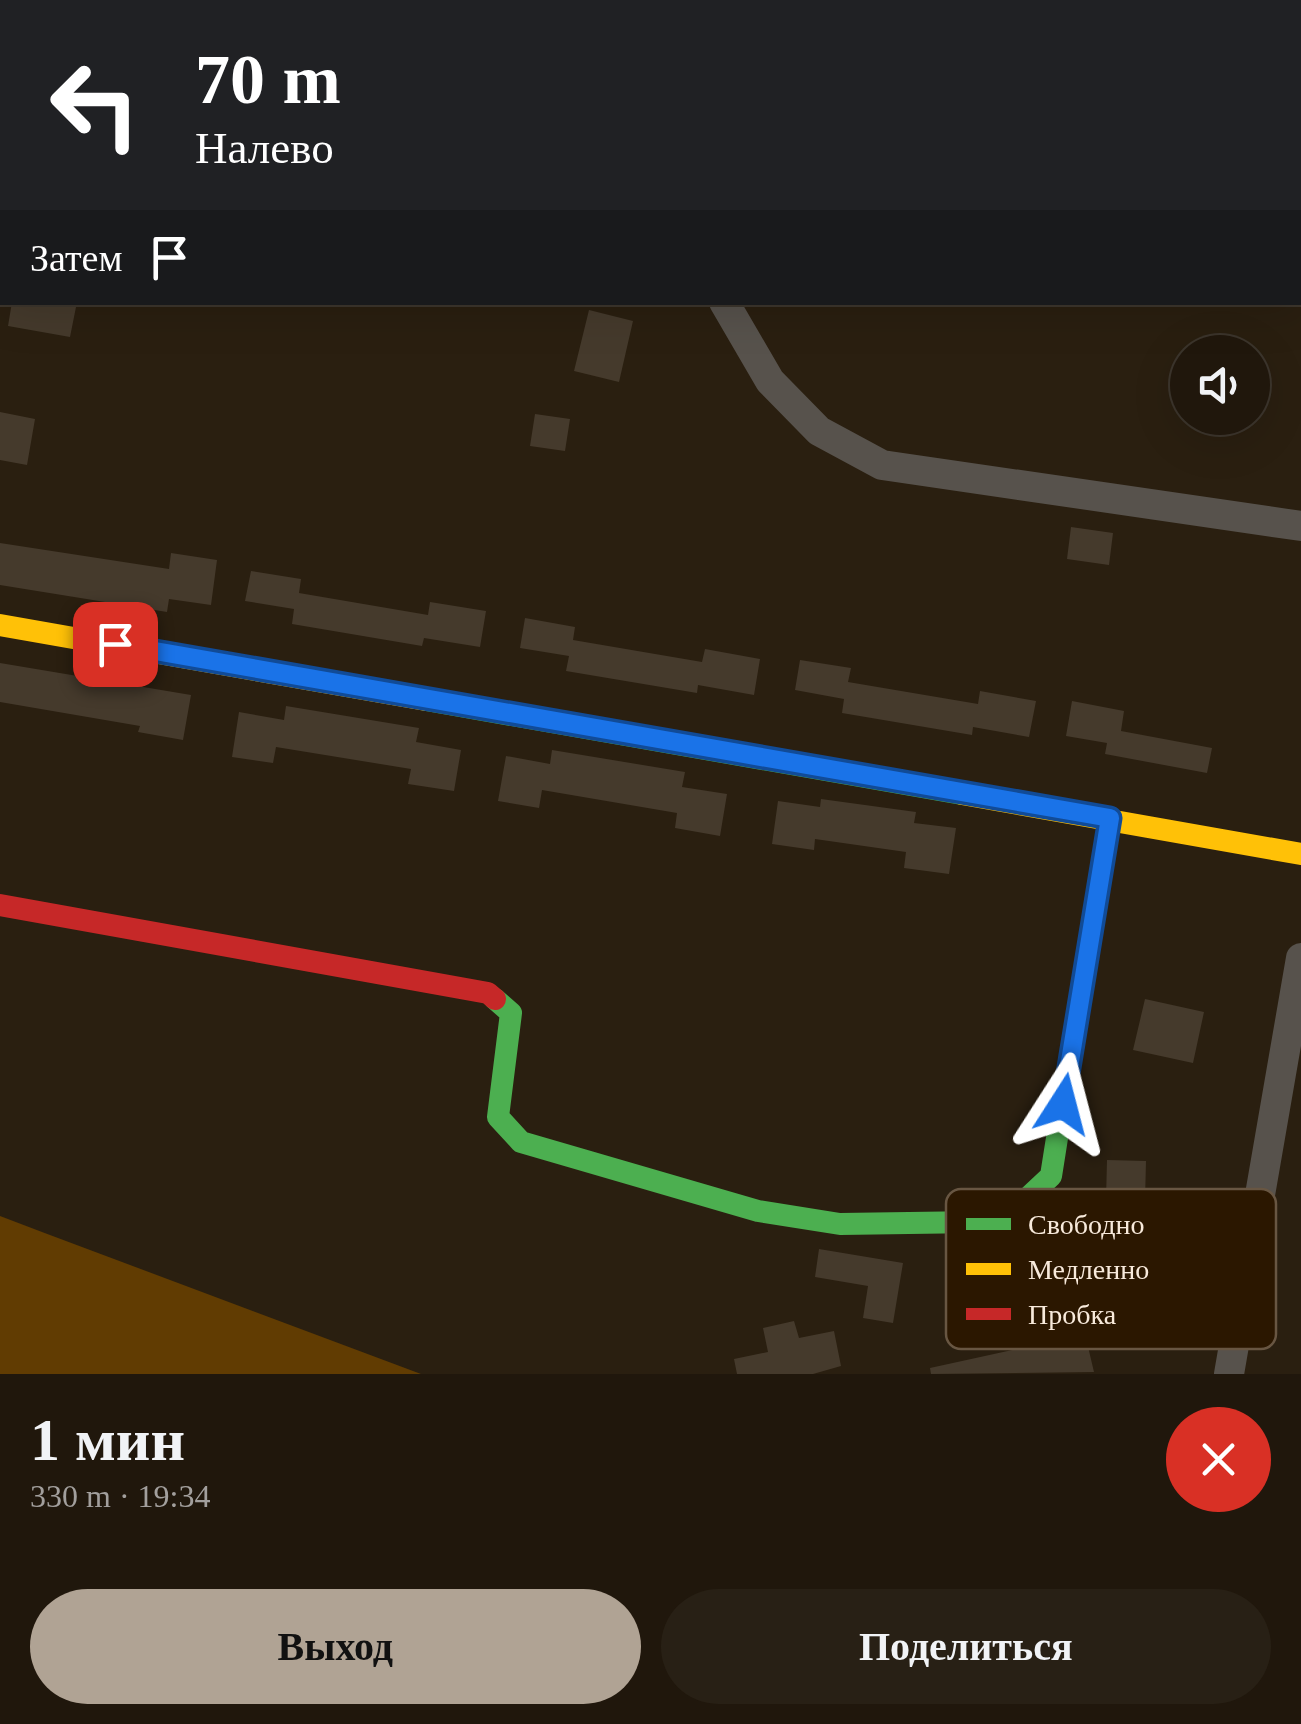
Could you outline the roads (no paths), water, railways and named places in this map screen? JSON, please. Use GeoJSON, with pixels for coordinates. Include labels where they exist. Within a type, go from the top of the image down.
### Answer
{"type":"FeatureCollection","features":[{"type":"Feature","properties":{"kind":"street"},"geometry":{"type":"LineString","coordinates":[[726,305],[770,382],[818,431],[882,465],[1301,526]]}},
{"type":"Feature","properties":{"kind":"street"},"geometry":{"type":"LineString","coordinates":[[0,624],[1301,854]]}},
{"type":"Feature","properties":{"kind":"street"},"geometry":{"type":"LineString","coordinates":[[1037,1189],[1051,1176],[1110,818]]}},
{"type":"Feature","properties":{"kind":"street"},"geometry":{"type":"LineString","coordinates":[[0,904],[488,993],[510,1012],[498,1117],[521,1142],[758,1211],[840,1224],[946,1222]]}},
{"type":"Feature","properties":{"kind":"street"},"geometry":{"type":"LineString","coordinates":[[1261,1189],[1301,958]]}},
{"type":"Feature","properties":{"kind":"street"},"geometry":{"type":"LineString","coordinates":[[1229,1374],[1233,1349]]}}]}
